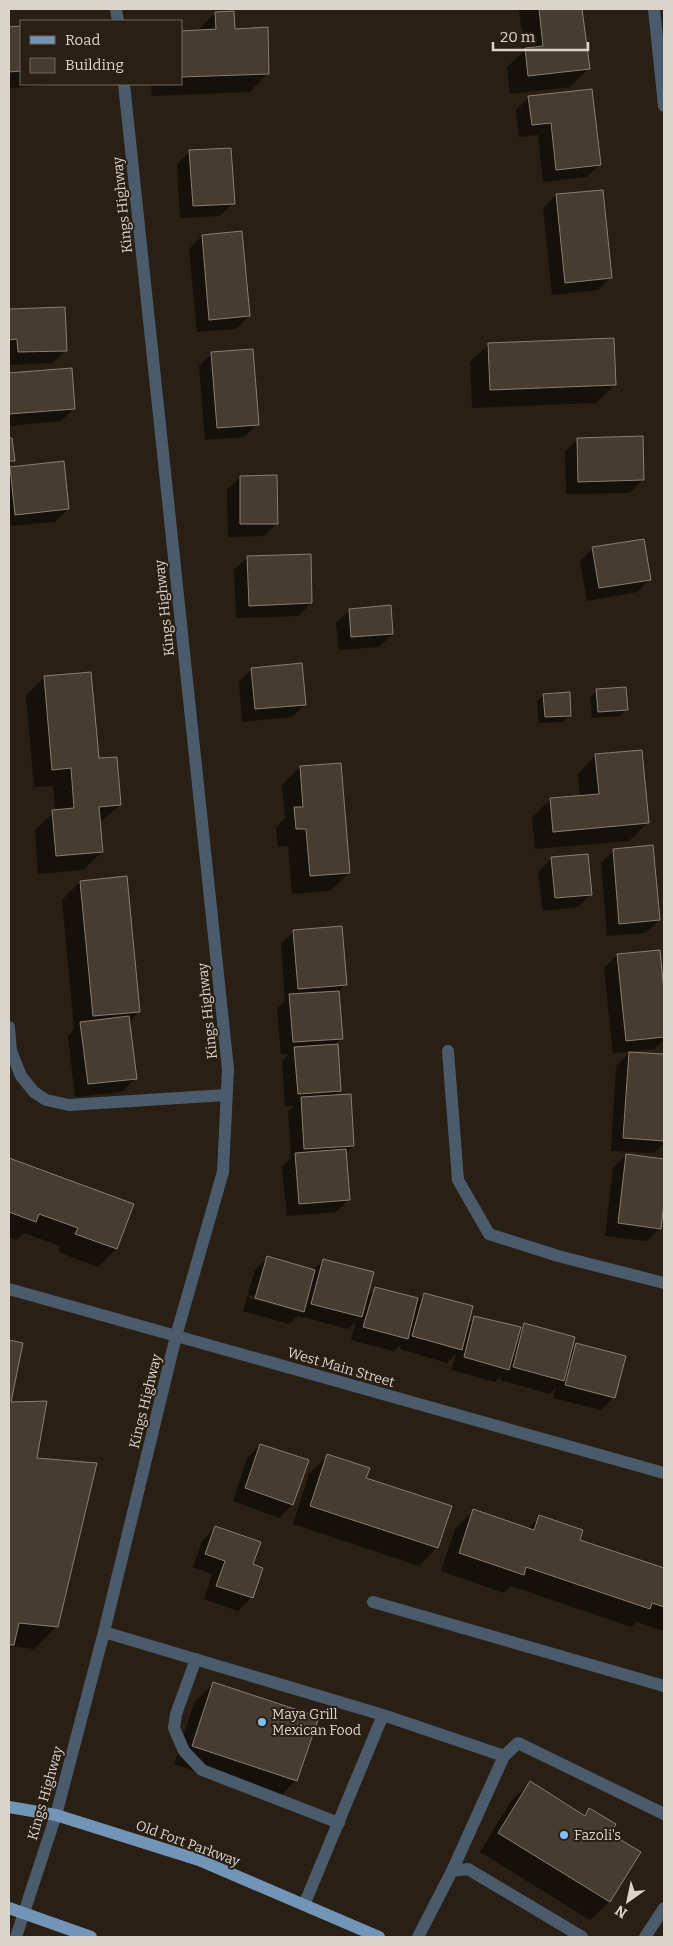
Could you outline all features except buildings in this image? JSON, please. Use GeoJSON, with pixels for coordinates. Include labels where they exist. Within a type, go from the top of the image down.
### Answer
{"type":"FeatureCollection","features":[{"type":"Feature","properties":{"kind":"main road","name":"Old Fort Parkway"},"geometry":{"type":"LineString","coordinates":[[9,1806],[56,1815],[199,1860],[379,1937]]}},
{"type":"Feature","properties":{"kind":"main road"},"geometry":{"type":"LineString","coordinates":[[9,1908],[91,1937]]}},
{"type":"Feature","properties":{"kind":"street"},"geometry":{"type":"LineString","coordinates":[[654,9],[664,106]]}},
{"type":"Feature","properties":{"kind":"street","name":"Kings Highway"},"geometry":{"type":"LineString","coordinates":[[16,1937],[56,1815],[104,1632],[176,1336],[223,1172],[228,1069],[124,85]]}},
{"type":"Feature","properties":{"kind":"street"},"geometry":{"type":"LineString","coordinates":[[9,1027],[11,1050],[21,1076],[34,1092],[46,1100],[69,1105],[226,1095]]}},
{"type":"Feature","properties":{"kind":"street"},"geometry":{"type":"LineString","coordinates":[[448,1051],[458,1180],[489,1234],[558,1256],[664,1284]]}},
{"type":"Feature","properties":{"kind":"street","name":"West Main Street"},"geometry":{"type":"LineString","coordinates":[[9,1289],[664,1473]]}},
{"type":"Feature","properties":{"kind":"street"},"geometry":{"type":"LineString","coordinates":[[374,1602],[664,1686]]}},
{"type":"Feature","properties":{"kind":"street"},"geometry":{"type":"LineString","coordinates":[[104,1632],[383,1715],[504,1756]]}},
{"type":"Feature","properties":{"kind":"street"},"geometry":{"type":"LineString","coordinates":[[196,1660],[176,1714],[174,1728],[184,1751],[202,1770],[339,1823]]}},
{"type":"Feature","properties":{"kind":"street"},"geometry":{"type":"LineString","coordinates":[[304,1905],[383,1715]]}},
{"type":"Feature","properties":{"kind":"street"},"geometry":{"type":"LineString","coordinates":[[418,1937],[452,1871],[504,1756],[518,1743],[664,1814]]}},
{"type":"Feature","properties":{"kind":"street"},"geometry":{"type":"LineString","coordinates":[[452,1871],[468,1869],[582,1937]]}},
{"type":"Feature","properties":{"kind":"street"},"geometry":{"type":"LineString","coordinates":[[645,1937],[664,1908]]}},
{"type":"Feature","properties":{"kind":"place","name":"Maya Grill Mexican Food"},"geometry":{"type":"Point","coordinates":[262,1722]}},
{"type":"Feature","properties":{"kind":"place","name":"Fazoli's"},"geometry":{"type":"Point","coordinates":[564,1835]}}]}
